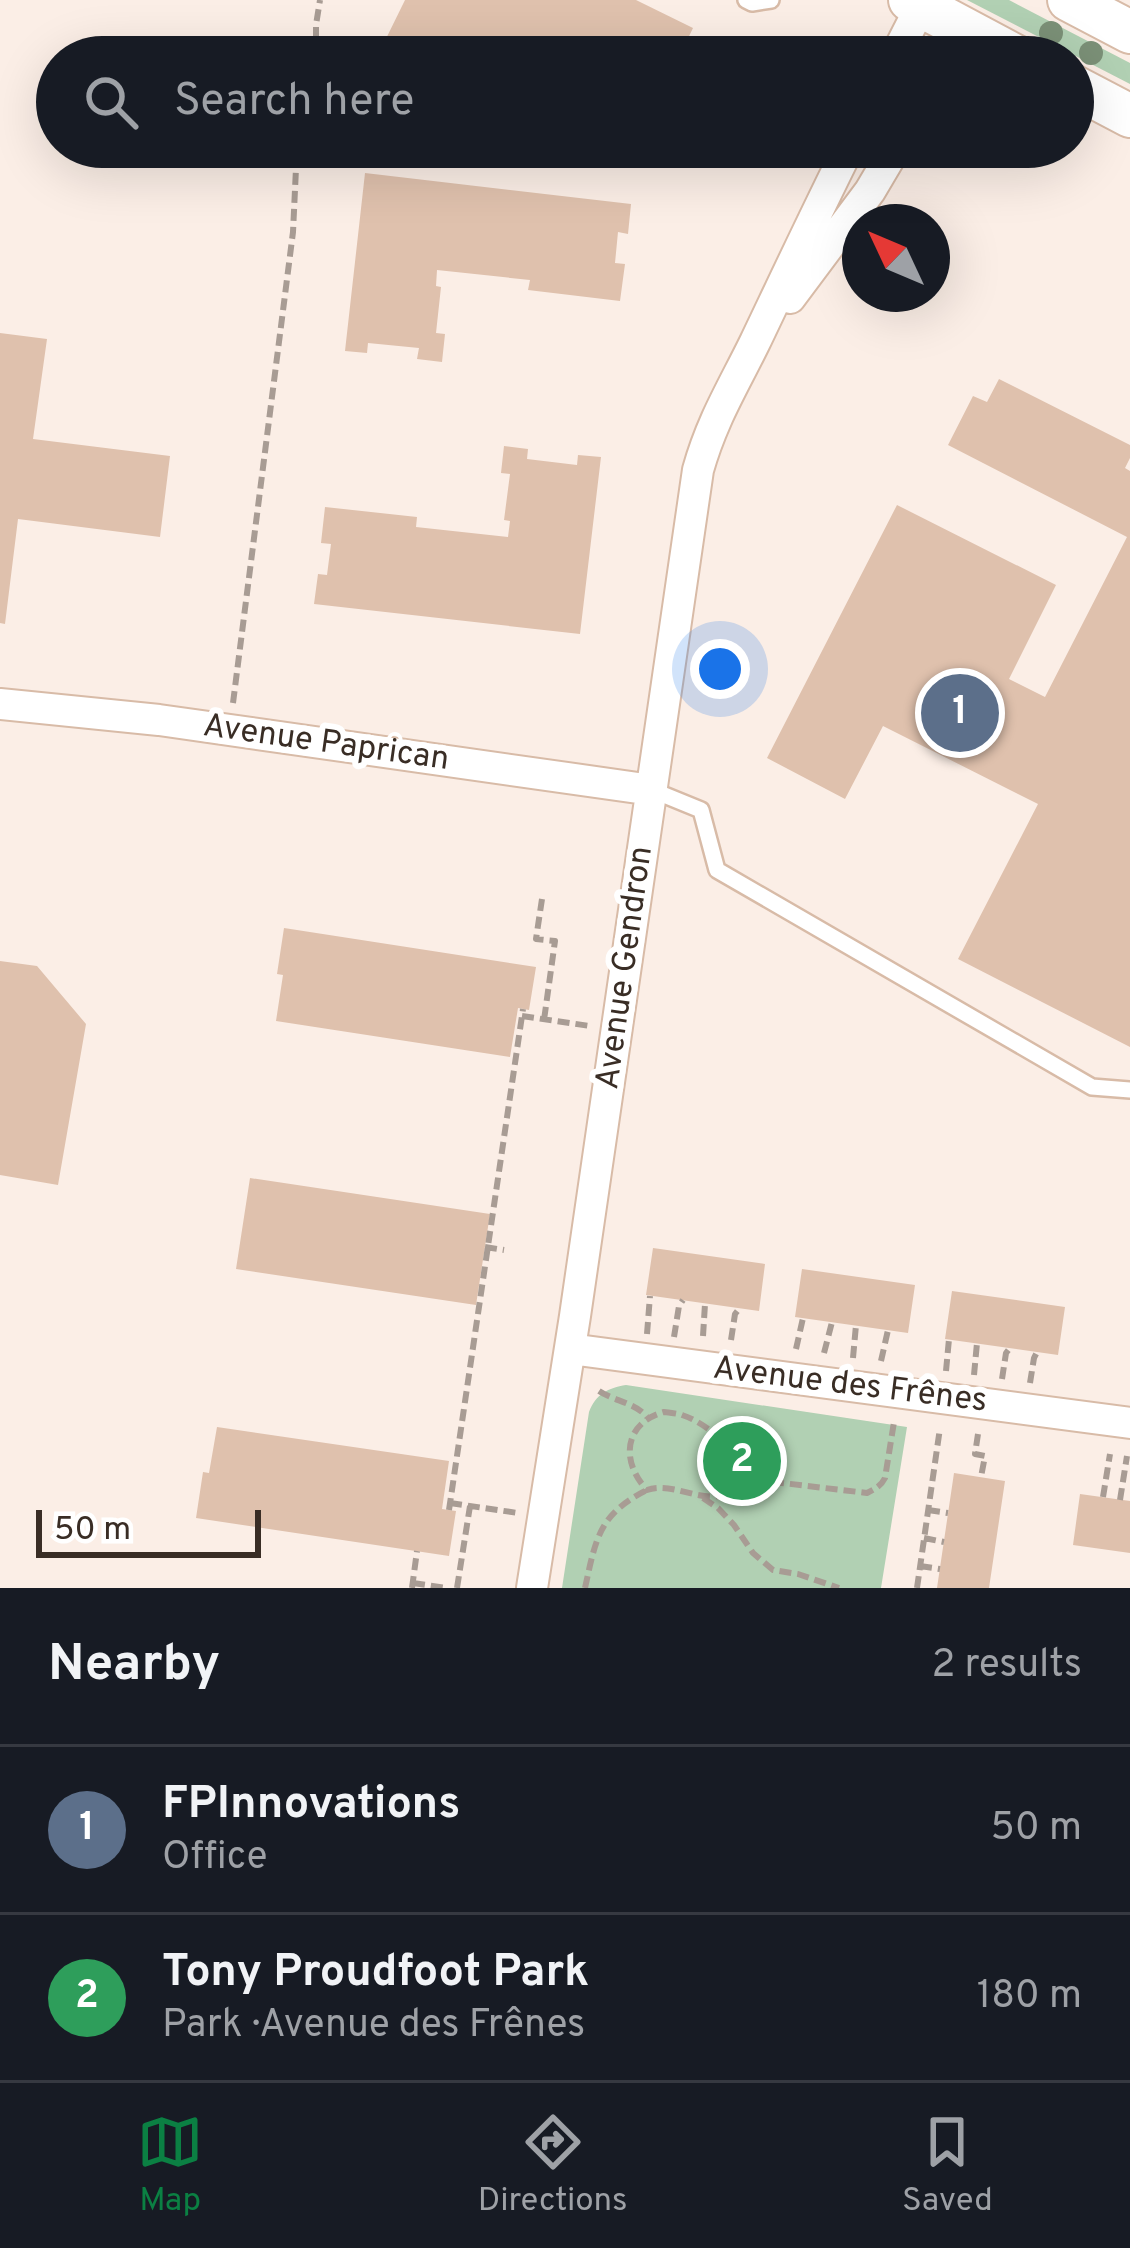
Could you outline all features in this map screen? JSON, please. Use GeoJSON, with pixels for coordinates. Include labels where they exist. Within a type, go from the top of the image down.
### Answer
{"type":"FeatureCollection","features":[{"type":"Feature","properties":{"kind":"main road"},"geometry":{"type":"LineString","coordinates":[[1069,0],[1130,32]]}},
{"type":"Feature","properties":{"kind":"main road"},"geometry":{"type":"LineString","coordinates":[[915,3],[946,36]]}},
{"type":"Feature","properties":{"kind":"main road"},"geometry":{"type":"LineString","coordinates":[[1094,97],[1130,116]]}},
{"type":"Feature","properties":{"kind":"street"},"geometry":{"type":"LineString","coordinates":[[903,36],[915,3]]}},
{"type":"Feature","properties":{"kind":"street","name":"Avenue Gendron"},"geometry":{"type":"LineString","coordinates":[[532,1588],[698,470],[708,433],[839,168]]}},
{"type":"Feature","properties":{"kind":"street","name":"Avenue Gendron"},"geometry":{"type":"LineString","coordinates":[[748,356],[884,168]]}},
{"type":"Feature","properties":{"kind":"street","name":"Avenue Paprican"},"geometry":{"type":"LineString","coordinates":[[0,704],[159,720],[652,790]]}},
{"type":"Feature","properties":{"kind":"street","name":"Avenue des Frênes"},"geometry":{"type":"LineString","coordinates":[[570,1349],[1130,1423]]}},
{"type":"Feature","properties":{"kind":"lane"},"geometry":{"type":"LineString","coordinates":[[746,0],[771,0]]}},
{"type":"Feature","properties":{"kind":"lane"},"geometry":{"type":"LineString","coordinates":[[652,790],[701,810],[717,870],[1093,1087],[1130,1090]]}},
{"type":"Feature","properties":{"kind":"path"},"geometry":{"type":"LineString","coordinates":[[317,36],[320,0]]}},
{"type":"Feature","properties":{"kind":"path"},"geometry":{"type":"LineString","coordinates":[[233,708],[291,250],[297,168]]}},
{"type":"Feature","properties":{"kind":"path"},"geometry":{"type":"LineString","coordinates":[[542,899],[536,938],[555,941],[544,1019]]}},
{"type":"Feature","properties":{"kind":"path"},"geometry":{"type":"LineString","coordinates":[[521,1514],[450,1506],[486,1247],[523,1013],[593,1027]]}},
{"type":"Feature","properties":{"kind":"path"},"geometry":{"type":"LineString","coordinates":[[486,1247],[504,1250]]}},
{"type":"Feature","properties":{"kind":"path"},"geometry":{"type":"LineString","coordinates":[[646,1336],[652,1298]]}},
{"type":"Feature","properties":{"kind":"path"},"geometry":{"type":"LineString","coordinates":[[673,1340],[680,1302]]}},
{"type":"Feature","properties":{"kind":"path"},"geometry":{"type":"LineString","coordinates":[[701,1345],[708,1306]]}},
{"type":"Feature","properties":{"kind":"path"},"geometry":{"type":"LineString","coordinates":[[729,1349],[736,1310]]}},
{"type":"Feature","properties":{"kind":"path"},"geometry":{"type":"LineString","coordinates":[[795,1358],[801,1320]]}},
{"type":"Feature","properties":{"kind":"path"},"geometry":{"type":"LineString","coordinates":[[823,1362],[829,1324]]}},
{"type":"Feature","properties":{"kind":"path"},"geometry":{"type":"LineString","coordinates":[[852,1366],[858,1328]]}},
{"type":"Feature","properties":{"kind":"path"},"geometry":{"type":"LineString","coordinates":[[879,1371],[885,1332]]}},
{"type":"Feature","properties":{"kind":"path"},"geometry":{"type":"LineString","coordinates":[[945,1380],[951,1341]]}},
{"type":"Feature","properties":{"kind":"path"},"geometry":{"type":"LineString","coordinates":[[973,1384],[979,1346]]}},
{"type":"Feature","properties":{"kind":"path"},"geometry":{"type":"LineString","coordinates":[[1000,1388],[1007,1349]]}},
{"type":"Feature","properties":{"kind":"path"},"geometry":{"type":"LineString","coordinates":[[1029,1393],[1034,1353]]}},
{"type":"Feature","properties":{"kind":"path"},"geometry":{"type":"LineString","coordinates":[[599,1391],[638,1408],[647,1417]]}},
{"type":"Feature","properties":{"kind":"path"},"geometry":{"type":"LineString","coordinates":[[647,1490],[631,1468],[632,1438],[647,1417],[664,1412],[697,1422],[733,1454],[736,1482]]}},
{"type":"Feature","properties":{"kind":"path"},"geometry":{"type":"LineString","coordinates":[[703,1498],[719,1495],[736,1482],[867,1493],[882,1484],[894,1422]]}},
{"type":"Feature","properties":{"kind":"path"},"geometry":{"type":"LineString","coordinates":[[917,1588],[940,1428]]}},
{"type":"Feature","properties":{"kind":"path"},"geometry":{"type":"LineString","coordinates":[[978,1434],[975,1454],[985,1456],[982,1477]]}},
{"type":"Feature","properties":{"kind":"path"},"geometry":{"type":"LineString","coordinates":[[1102,1497],[1110,1454]]}},
{"type":"Feature","properties":{"kind":"path"},"geometry":{"type":"LineString","coordinates":[[1120,1500],[1127,1456]]}},
{"type":"Feature","properties":{"kind":"path"},"geometry":{"type":"LineString","coordinates":[[585,1588],[599,1532],[608,1516],[647,1490],[671,1486],[703,1498],[773,1570],[839,1588]]}},
{"type":"Feature","properties":{"kind":"path"},"geometry":{"type":"LineString","coordinates":[[458,1588],[470,1506]]}},
{"type":"Feature","properties":{"kind":"path"},"geometry":{"type":"LineString","coordinates":[[928,1510],[948,1514]]}},
{"type":"Feature","properties":{"kind":"path"},"geometry":{"type":"LineString","coordinates":[[924,1538],[944,1541]]}},
{"type":"Feature","properties":{"kind":"path"},"geometry":{"type":"LineString","coordinates":[[417,1550],[412,1585],[447,1588]]}},
{"type":"Feature","properties":{"kind":"path"},"geometry":{"type":"LineString","coordinates":[[920,1566],[940,1569]]}},
{"type":"Feature","properties":{"kind":"green space"},"geometry":{"type":"Polygon","coordinates":[[[967,0],[1009,0],[1078,36],[1037,36],[967,0]]]}},
{"type":"Feature","properties":{"kind":"green space"},"geometry":{"type":"Polygon","coordinates":[[[1094,44],[1130,63],[1130,84],[1094,65],[1094,44]]]}},
{"type":"Feature","properties":{"kind":"green space"},"geometry":{"type":"Polygon","coordinates":[[[626,1385],[907,1427],[881,1588],[562,1588],[589,1412],[603,1393],[626,1385]]]}},
{"type":"Feature","properties":{"kind":"building"},"geometry":{"type":"Polygon","coordinates":[[[405,0],[636,0],[693,28],[689,36],[387,36],[405,0]]]}},
{"type":"Feature","properties":{"kind":"building"},"geometry":{"type":"Polygon","coordinates":[[[365,173],[631,204],[628,234],[618,232],[615,263],[625,264],[620,301],[528,290],[530,280],[437,270],[436,286],[441,287],[436,333],[445,334],[442,362],[417,359],[419,348],[368,343],[367,353],[345,351],[365,173]]]}},
{"type":"Feature","properties":{"kind":"building"},"geometry":{"type":"Polygon","coordinates":[[[0,333],[47,339],[33,439],[170,456],[160,537],[18,519],[5,624],[0,623],[0,333]]]}},
{"type":"Feature","properties":{"kind":"building"},"geometry":{"type":"Polygon","coordinates":[[[999,379],[1130,445],[1125,468],[1130,471],[1130,1047],[958,959],[1038,804],[883,726],[845,799],[767,758],[897,505],[1056,585],[1009,679],[1045,697],[1127,537],[948,445],[973,396],[987,402],[999,379]]]}},
{"type":"Feature","properties":{"kind":"building"},"geometry":{"type":"Polygon","coordinates":[[[504,446],[528,449],[527,459],[577,465],[578,455],[601,457],[580,634],[314,604],[318,574],[327,575],[331,544],[321,543],[325,507],[417,517],[416,527],[508,537],[510,521],[504,520],[510,474],[501,473],[504,446]]]}},
{"type":"Feature","properties":{"kind":"building"},"geometry":{"type":"Polygon","coordinates":[[[284,928],[536,967],[529,1010],[518,1008],[510,1057],[276,1021],[284,928]]]}},
{"type":"Feature","properties":{"kind":"building"},"geometry":{"type":"Polygon","coordinates":[[[0,961],[37,966],[86,1024],[58,1185],[0,1175],[0,961]]]}},
{"type":"Feature","properties":{"kind":"building"},"geometry":{"type":"Polygon","coordinates":[[[250,1178],[490,1214],[476,1305],[236,1269],[250,1178]]]}},
{"type":"Feature","properties":{"kind":"building"},"geometry":{"type":"Polygon","coordinates":[[[653,1248],[765,1264],[759,1311],[646,1295],[653,1248]]]}},
{"type":"Feature","properties":{"kind":"building"},"geometry":{"type":"Polygon","coordinates":[[[802,1269],[915,1285],[908,1333],[795,1317],[802,1269]]]}},
{"type":"Feature","properties":{"kind":"building"},"geometry":{"type":"Polygon","coordinates":[[[952,1291],[1065,1307],[1058,1355],[945,1339],[952,1291]]]}},
{"type":"Feature","properties":{"kind":"building"},"geometry":{"type":"Polygon","coordinates":[[[217,1427],[449,1461],[442,1509],[456,1511],[449,1556],[196,1518],[217,1427]]]}},
{"type":"Feature","properties":{"kind":"building"},"geometry":{"type":"Polygon","coordinates":[[[954,1473],[1005,1481],[989,1588],[937,1588],[954,1473]]]}},
{"type":"Feature","properties":{"kind":"building"},"geometry":{"type":"Polygon","coordinates":[[[1080,1494],[1130,1501],[1130,1553],[1073,1545],[1080,1494]]]}},
{"type":"Feature","properties":{"kind":"place","name":"FPInnovations"},"geometry":{"type":"Point","coordinates":[960,713]}},
{"type":"Feature","properties":{"kind":"place","name":"Tony Proudfoot Park"},"geometry":{"type":"Point","coordinates":[742,1461]}}]}
